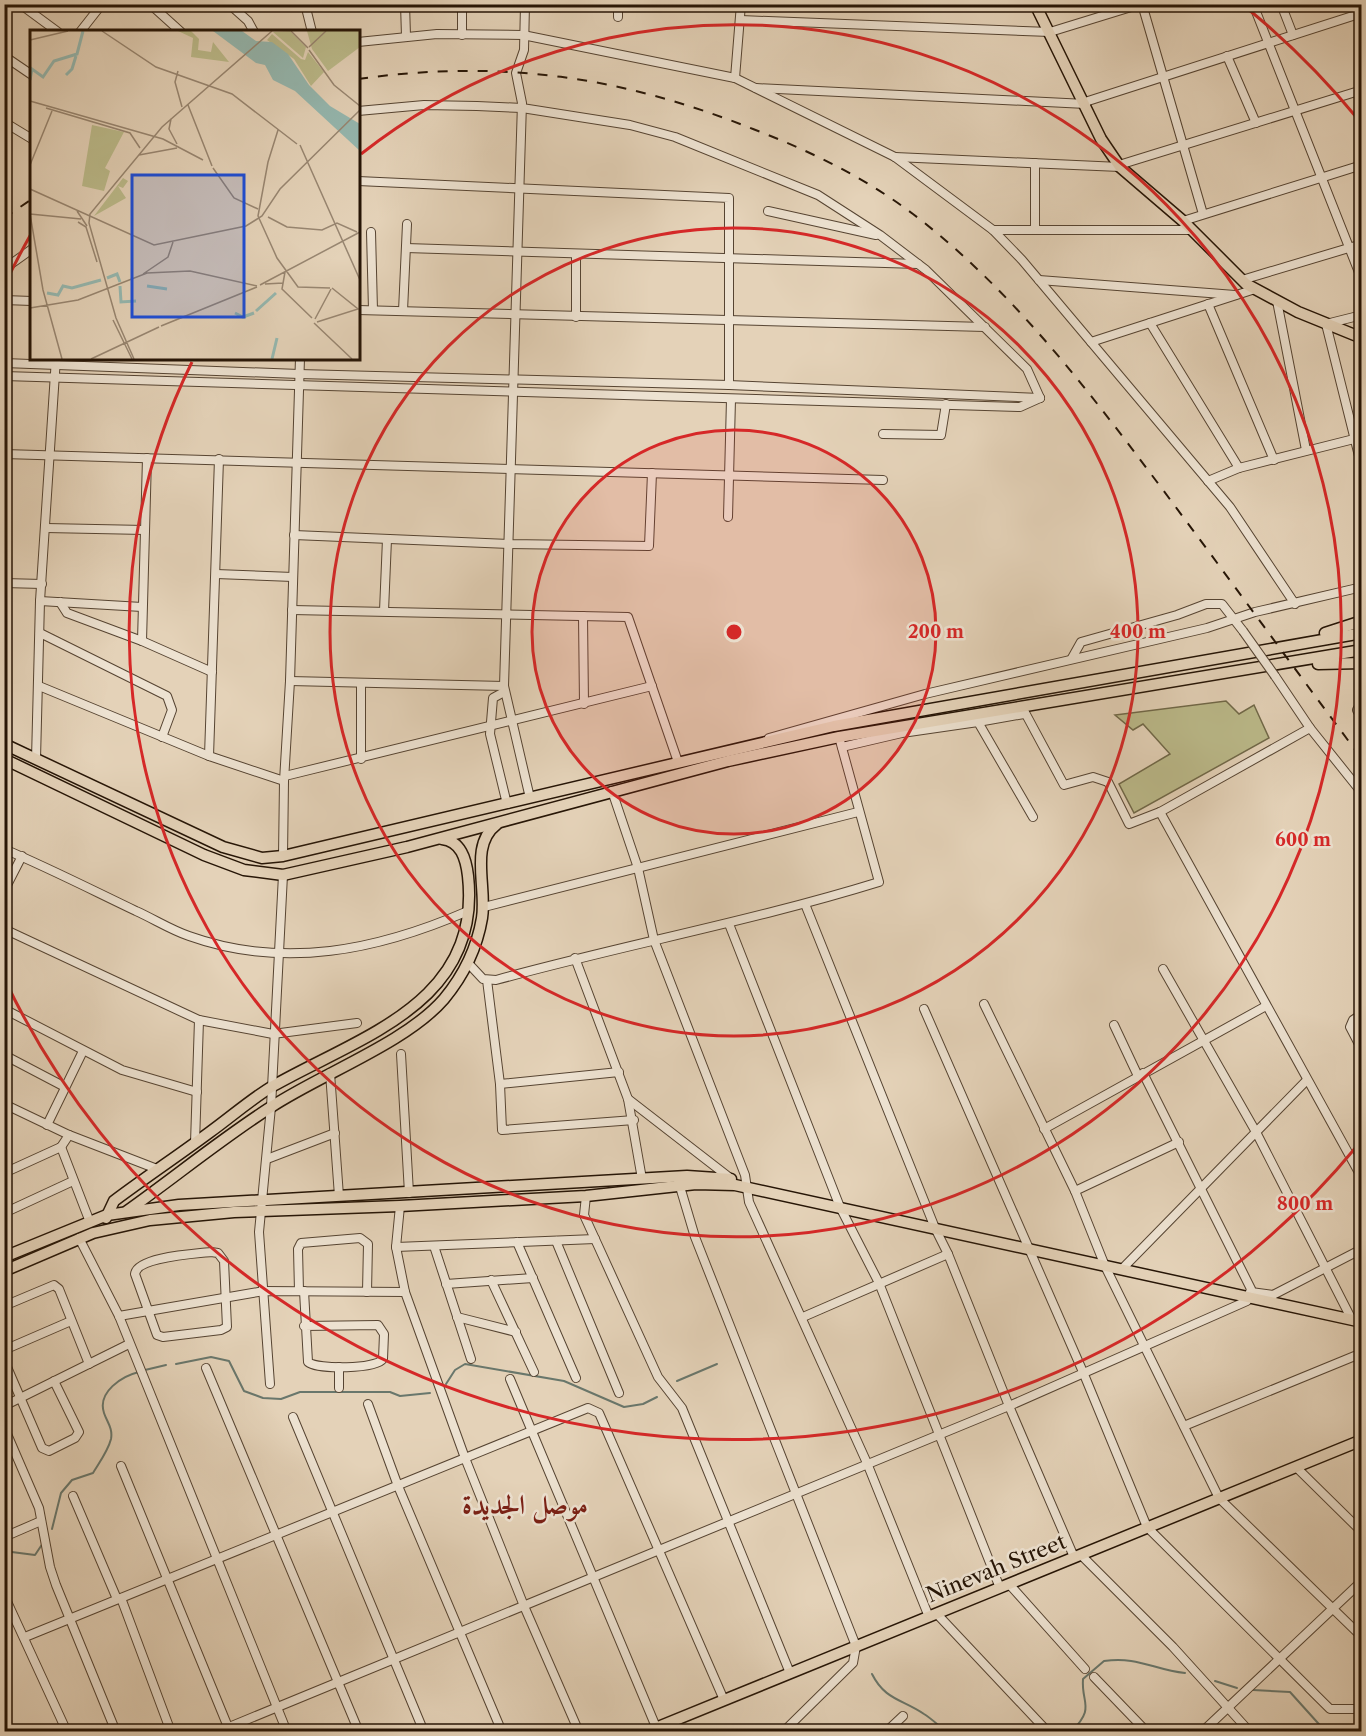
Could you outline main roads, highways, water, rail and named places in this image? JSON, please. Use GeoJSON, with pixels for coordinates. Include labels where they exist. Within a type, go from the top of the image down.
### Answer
{"type":"FeatureCollection","features":[{"type":"Feature","properties":{"kind":"main road"},"geometry":{"type":"LineString","coordinates":[[1035,4],[1101,139],[1119,166],[1183,221],[1242,280],[1277,301],[1362,338]]}},
{"type":"Feature","properties":{"kind":"main road"},"geometry":{"type":"LineString","coordinates":[[1288,645],[1362,621]]}},
{"type":"Feature","properties":{"kind":"main road"},"geometry":{"type":"LineString","coordinates":[[4,744],[119,799],[243,854],[262,858],[283,856],[403,830],[834,726],[1362,633]]}},
{"type":"Feature","properties":{"kind":"main road"},"geometry":{"type":"LineString","coordinates":[[1275,671],[1362,650]]}},
{"type":"Feature","properties":{"kind":"main road"},"geometry":{"type":"LineString","coordinates":[[4,759],[112,813],[244,870],[283,875],[438,839],[612,790],[841,742],[1275,671],[1362,663]]}},
{"type":"Feature","properties":{"kind":"main road"},"geometry":{"type":"LineString","coordinates":[[112,813],[119,799]]}},
{"type":"Feature","properties":{"kind":"main road"},"geometry":{"type":"LineString","coordinates":[[123,1224],[126,1211],[271,1107],[414,1025],[434,1009],[454,986],[468,963],[479,932],[484,907],[480,848],[490,829],[499,823]]}},
{"type":"Feature","properties":{"kind":"main road"},"geometry":{"type":"LineString","coordinates":[[403,830],[407,847]]}},
{"type":"Feature","properties":{"kind":"main road"},"geometry":{"type":"LineString","coordinates":[[107,1228],[107,1215],[114,1201],[272,1087],[399,1018],[423,1000],[441,979],[461,940],[468,911],[469,882],[465,858],[456,845],[449,840],[438,839]]}},
{"type":"Feature","properties":{"kind":"main road"},"geometry":{"type":"LineString","coordinates":[[441,979],[454,986]]}},
{"type":"Feature","properties":{"kind":"main road"},"geometry":{"type":"LineString","coordinates":[[4,1271],[107,1228],[202,1214],[586,1196],[678,1181],[730,1178],[747,1187]]}},
{"type":"Feature","properties":{"kind":"main road"},"geometry":{"type":"LineString","coordinates":[[4,1257],[107,1215],[126,1211],[264,1198],[409,1193],[642,1179],[747,1187],[1105,1266],[1250,1295],[1357,1321]]}},
{"type":"Feature","properties":{"kind":"main road","name":"Ninevah Street"},"geometry":{"type":"LineString","coordinates":[[651,1729],[1362,1440]]}},
{"type":"Feature","properties":{"kind":"waterway"},"geometry":{"type":"LineString","coordinates":[[176,1364],[211,1357],[229,1361],[244,1391],[263,1398],[281,1399],[300,1392],[390,1392],[400,1396],[430,1393]]}},
{"type":"Feature","properties":{"kind":"waterway"},"geometry":{"type":"LineString","coordinates":[[446,1384],[455,1370],[465,1364],[564,1381],[624,1407],[643,1404],[657,1397]]}},
{"type":"Feature","properties":{"kind":"waterway"},"geometry":{"type":"LineString","coordinates":[[677,1381],[717,1364]]}},
{"type":"Feature","properties":{"kind":"waterway"},"geometry":{"type":"LineString","coordinates":[[145,1370],[166,1365]]}},
{"type":"Feature","properties":{"kind":"waterway"},"geometry":{"type":"LineString","coordinates":[[52,1529],[61,1493],[72,1480],[93,1473],[110,1443],[111,1432],[104,1413],[104,1398],[112,1386],[125,1377],[139,1372]]}},
{"type":"Feature","properties":{"kind":"waterway"},"geometry":{"type":"LineString","coordinates":[[4,1551],[35,1555],[43,1543]]}},
{"type":"Feature","properties":{"kind":"waterway"},"geometry":{"type":"LineString","coordinates":[[1071,1732],[1079,1724],[1085,1711],[1083,1679],[1104,1661],[1127,1660],[1185,1673]]}},
{"type":"Feature","properties":{"kind":"waterway"},"geometry":{"type":"LineString","coordinates":[[872,1674],[888,1694],[924,1714],[947,1732]]}},
{"type":"Feature","properties":{"kind":"waterway"},"geometry":{"type":"LineString","coordinates":[[1215,1681],[1237,1688]]}},
{"type":"Feature","properties":{"kind":"waterway"},"geometry":{"type":"LineString","coordinates":[[1253,1690],[1290,1692],[1326,1732]]}},
{"type":"Feature","properties":{"kind":"railway"},"geometry":{"type":"LineString","coordinates":[[360,79],[411,73],[511,72],[607,85],[655,96],[704,111],[774,137],[836,166],[875,188],[913,214],[982,274],[1014,306],[1074,375],[1157,482],[1362,759]]}},
{"type":"Feature","properties":{"kind":"railway"},"geometry":{"type":"LineString","coordinates":[[4,218],[30,200]]}},
{"type":"Feature","properties":{"kind":"district","name":"موصل الجديدة"},"geometry":{"type":"Point","coordinates":[525,1504]}}]}
